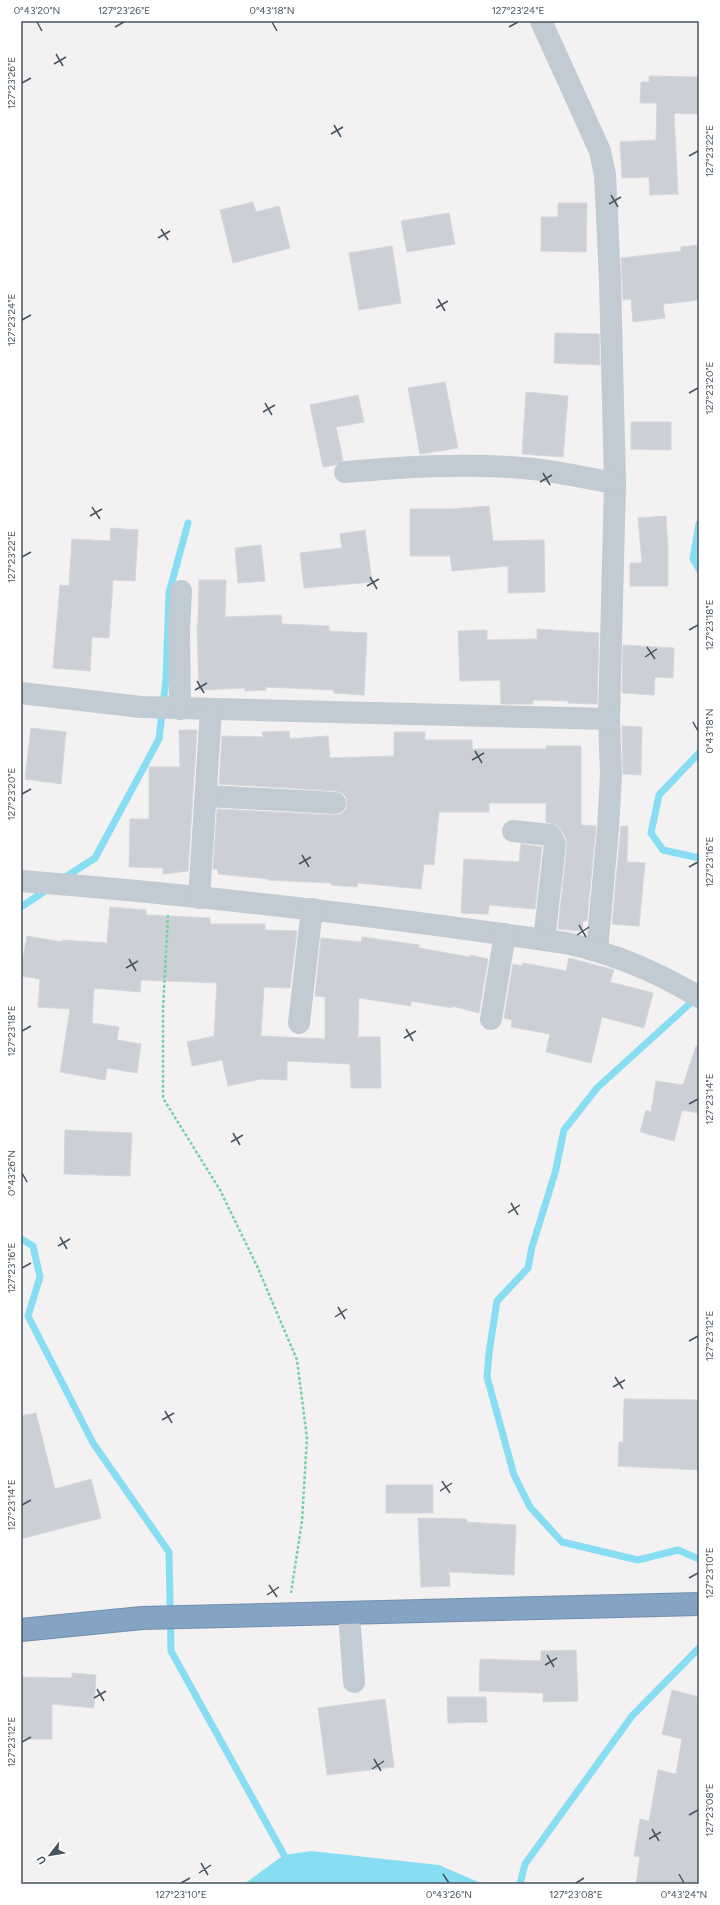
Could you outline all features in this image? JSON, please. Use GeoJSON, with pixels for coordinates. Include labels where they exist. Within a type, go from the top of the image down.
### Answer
{"type":"FeatureCollection","features":[{"type":"Feature","properties":{"kind":"highway"},"geometry":{"type":"LineString","coordinates":[[21,1630],[142,1618],[349,1614],[699,1604]]}},
{"type":"Feature","properties":{"kind":"street"},"geometry":{"type":"LineString","coordinates":[[541,21],[600,151],[604,165],[610,280],[615,483],[609,719],[611,776],[597,950]]}},
{"type":"Feature","properties":{"kind":"street"},"geometry":{"type":"LineString","coordinates":[[345,472],[426,465],[478,465],[523,468],[615,483]]}},
{"type":"Feature","properties":{"kind":"street"},"geometry":{"type":"LineString","coordinates":[[175,709],[181,591]]}},
{"type":"Feature","properties":{"kind":"street"},"geometry":{"type":"LineString","coordinates":[[21,693],[141,708],[609,719]]}},
{"type":"Feature","properties":{"kind":"street"},"geometry":{"type":"LineString","coordinates":[[199,898],[211,710]]}},
{"type":"Feature","properties":{"kind":"street"},"geometry":{"type":"LineString","coordinates":[[206,796],[335,803]]}},
{"type":"Feature","properties":{"kind":"street"},"geometry":{"type":"LineString","coordinates":[[513,831],[550,835],[555,844],[544,940]]}},
{"type":"Feature","properties":{"kind":"street"},"geometry":{"type":"LineString","coordinates":[[21,881],[312,909],[544,940],[597,950],[639,965],[670,980],[698,997]]}},
{"type":"Feature","properties":{"kind":"street"},"geometry":{"type":"LineString","coordinates":[[299,1023],[312,909]]}},
{"type":"Feature","properties":{"kind":"street"},"geometry":{"type":"LineString","coordinates":[[491,1019],[505,934]]}},
{"type":"Feature","properties":{"kind":"street"},"geometry":{"type":"LineString","coordinates":[[349,1614],[354,1682]]}},
{"type":"Feature","properties":{"kind":"path"},"geometry":{"type":"LineString","coordinates":[[170,895],[163,1009],[163,1098],[220,1190],[257,1266],[297,1360],[307,1438],[302,1521],[291,1590],[294,1615]]}},
{"type":"Feature","properties":{"kind":"water"},"geometry":{"type":"Polygon","coordinates":[[[311,1851],[439,1865],[483,1884],[244,1884],[284,1855],[311,1851]]]}},
{"type":"Feature","properties":{"kind":"building"},"geometry":{"type":"Polygon","coordinates":[[[649,76],[699,77],[699,114],[674,113],[678,194],[650,195],[649,177],[622,178],[620,142],[656,140],[657,103],[640,103],[641,82],[649,82],[649,76]]]}},
{"type":"Feature","properties":{"kind":"building"},"geometry":{"type":"Polygon","coordinates":[[[253,202],[256,212],[279,206],[290,248],[233,263],[220,210],[253,202]]]}},
{"type":"Feature","properties":{"kind":"building"},"geometry":{"type":"Polygon","coordinates":[[[558,203],[587,203],[586,252],[541,251],[541,217],[558,217],[558,203]]]}},
{"type":"Feature","properties":{"kind":"building"},"geometry":{"type":"Polygon","coordinates":[[[449,213],[455,244],[407,252],[401,221],[449,213]]]}},
{"type":"Feature","properties":{"kind":"building"},"geometry":{"type":"Polygon","coordinates":[[[699,245],[699,300],[663,304],[665,318],[633,322],[631,299],[623,300],[621,258],[681,251],[681,247],[699,245]]]}},
{"type":"Feature","properties":{"kind":"building"},"geometry":{"type":"Polygon","coordinates":[[[392,246],[401,303],[359,310],[349,253],[392,246]]]}},
{"type":"Feature","properties":{"kind":"building"},"geometry":{"type":"Polygon","coordinates":[[[555,333],[599,334],[600,365],[554,363],[555,333]]]}},
{"type":"Feature","properties":{"kind":"building"},"geometry":{"type":"Polygon","coordinates":[[[445,382],[458,448],[420,454],[408,388],[445,382]]]}},
{"type":"Feature","properties":{"kind":"building"},"geometry":{"type":"Polygon","coordinates":[[[526,392],[568,396],[563,457],[522,454],[526,392]]]}},
{"type":"Feature","properties":{"kind":"building"},"geometry":{"type":"Polygon","coordinates":[[[358,395],[364,422],[336,427],[343,460],[335,465],[323,467],[310,405],[358,395]]]}},
{"type":"Feature","properties":{"kind":"building"},"geometry":{"type":"Polygon","coordinates":[[[631,422],[671,422],[671,450],[631,449],[631,422]]]}},
{"type":"Feature","properties":{"kind":"building"},"geometry":{"type":"Polygon","coordinates":[[[489,506],[493,541],[544,540],[545,592],[508,593],[508,566],[452,571],[450,556],[410,556],[410,509],[451,509],[489,506]]]}},
{"type":"Feature","properties":{"kind":"building"},"geometry":{"type":"Polygon","coordinates":[[[666,516],[668,586],[630,586],[630,563],[642,563],[638,518],[666,516]]]}},
{"type":"Feature","properties":{"kind":"building"},"geometry":{"type":"Polygon","coordinates":[[[111,528],[138,530],[135,581],[113,580],[109,638],[92,637],[90,671],[53,668],[60,585],[69,586],[72,539],[110,541],[111,528]]]}},
{"type":"Feature","properties":{"kind":"building"},"geometry":{"type":"Polygon","coordinates":[[[365,530],[372,582],[304,588],[300,553],[342,548],[340,534],[365,530]]]}},
{"type":"Feature","properties":{"kind":"building"},"geometry":{"type":"Polygon","coordinates":[[[261,545],[265,581],[238,583],[235,548],[261,545]]]}},
{"type":"Feature","properties":{"kind":"building"},"geometry":{"type":"Polygon","coordinates":[[[199,580],[226,580],[225,617],[281,615],[282,624],[329,626],[329,631],[367,633],[364,695],[334,693],[334,690],[266,687],[266,690],[245,691],[245,688],[199,690],[197,624],[199,580]]]}},
{"type":"Feature","properties":{"kind":"building"},"geometry":{"type":"Polygon","coordinates":[[[537,629],[599,633],[597,704],[533,700],[533,704],[501,704],[500,680],[460,681],[458,631],[487,630],[487,640],[537,639],[537,629]]]}},
{"type":"Feature","properties":{"kind":"building"},"geometry":{"type":"Polygon","coordinates":[[[623,645],[674,648],[673,678],[655,677],[654,695],[622,693],[623,645]]]}},
{"type":"Feature","properties":{"kind":"building"},"geometry":{"type":"Polygon","coordinates":[[[622,726],[642,727],[641,775],[623,774],[622,726]]]}},
{"type":"Feature","properties":{"kind":"building"},"geometry":{"type":"Polygon","coordinates":[[[31,728],[66,732],[61,784],[25,779],[31,728]]]}},
{"type":"Feature","properties":{"kind":"building"},"geometry":{"type":"Polygon","coordinates":[[[179,730],[197,730],[188,871],[163,874],[163,868],[129,867],[130,819],[149,819],[149,767],[180,767],[179,730]]]}},
{"type":"Feature","properties":{"kind":"building"},"geometry":{"type":"Polygon","coordinates":[[[289,731],[290,739],[328,736],[330,758],[394,756],[394,732],[425,732],[425,740],[472,740],[472,749],[546,749],[546,746],[581,746],[581,825],[596,826],[587,921],[583,921],[582,931],[558,929],[567,845],[566,838],[557,825],[546,822],[546,803],[489,803],[489,812],[439,812],[434,865],[424,864],[421,889],[358,883],[357,887],[331,885],[331,883],[268,880],[218,874],[218,869],[213,869],[217,809],[334,815],[341,814],[346,809],[346,797],[342,793],[336,791],[219,784],[222,736],[263,737],[262,732],[289,731]]]}},
{"type":"Feature","properties":{"kind":"building"},"geometry":{"type":"Polygon","coordinates":[[[621,826],[628,826],[627,862],[645,863],[639,926],[612,924],[621,826]]]}},
{"type":"Feature","properties":{"kind":"building"},"geometry":{"type":"Polygon","coordinates":[[[521,844],[542,847],[535,909],[489,905],[488,914],[461,913],[464,859],[519,862],[521,844]]]}},
{"type":"Feature","properties":{"kind":"building"},"geometry":{"type":"Polygon","coordinates":[[[110,907],[146,910],[146,915],[210,918],[210,924],[265,924],[265,930],[297,931],[290,988],[264,987],[261,1036],[325,1039],[325,997],[315,996],[321,938],[361,942],[362,937],[419,945],[419,948],[488,959],[479,1013],[452,1006],[452,1008],[411,1001],[411,1006],[359,998],[358,1037],[380,1037],[381,1088],[351,1088],[350,1064],[287,1061],[287,1080],[261,1079],[228,1086],[222,1060],[192,1066],[187,1042],[214,1036],[217,983],[141,980],[140,992],[94,988],[92,1023],[119,1027],[117,1040],[141,1044],[137,1073],[107,1068],[105,1080],[60,1072],[70,1009],[38,1007],[40,979],[21,976],[21,957],[23,958],[27,936],[62,942],[62,940],[107,943],[110,907]]]}},
{"type":"Feature","properties":{"kind":"building"},"geometry":{"type":"Polygon","coordinates":[[[569,958],[614,970],[610,982],[653,993],[644,1028],[602,1017],[591,1063],[546,1052],[550,1034],[511,1027],[512,1020],[504,1018],[513,964],[522,966],[523,963],[566,971],[569,958]]]}},
{"type":"Feature","properties":{"kind":"building"},"geometry":{"type":"Polygon","coordinates":[[[696,1046],[699,1046],[699,1113],[682,1110],[674,1141],[640,1132],[646,1110],[651,1112],[656,1081],[683,1085],[696,1046]]]}},
{"type":"Feature","properties":{"kind":"building"},"geometry":{"type":"Polygon","coordinates":[[[65,1130],[132,1133],[130,1176],[64,1174],[65,1130]]]}},
{"type":"Feature","properties":{"kind":"building"},"geometry":{"type":"Polygon","coordinates":[[[624,1399],[699,1400],[699,1470],[618,1466],[619,1442],[623,1442],[624,1399]]]}},
{"type":"Feature","properties":{"kind":"building"},"geometry":{"type":"Polygon","coordinates":[[[36,1413],[55,1489],[91,1479],[101,1518],[21,1539],[21,1416],[36,1413]]]}},
{"type":"Feature","properties":{"kind":"building"},"geometry":{"type":"Polygon","coordinates":[[[386,1485],[433,1485],[433,1513],[386,1513],[386,1485]]]}},
{"type":"Feature","properties":{"kind":"building"},"geometry":{"type":"Polygon","coordinates":[[[418,1518],[467,1519],[467,1522],[516,1525],[514,1575],[449,1572],[450,1586],[421,1587],[418,1518]]]}},
{"type":"Feature","properties":{"kind":"building"},"geometry":{"type":"Polygon","coordinates":[[[576,1650],[578,1701],[543,1702],[543,1693],[479,1691],[480,1659],[541,1661],[541,1651],[576,1650]]]}},
{"type":"Feature","properties":{"kind":"building"},"geometry":{"type":"Polygon","coordinates":[[[72,1673],[96,1675],[94,1708],[52,1704],[52,1739],[21,1739],[21,1677],[72,1678],[72,1673]]]}},
{"type":"Feature","properties":{"kind":"building"},"geometry":{"type":"Polygon","coordinates":[[[672,1690],[699,1697],[699,1884],[636,1884],[640,1857],[634,1856],[640,1819],[649,1821],[658,1770],[676,1774],[682,1739],[662,1734],[672,1690]]]}},
{"type":"Feature","properties":{"kind":"building"},"geometry":{"type":"Polygon","coordinates":[[[447,1697],[486,1697],[487,1722],[448,1723],[447,1697]]]}},
{"type":"Feature","properties":{"kind":"building"},"geometry":{"type":"Polygon","coordinates":[[[385,1699],[394,1767],[327,1775],[318,1708],[385,1699]]]}},
{"type":"Feature","properties":{"kind":"waterway"},"geometry":{"type":"LineString","coordinates":[[64,878],[95,858],[159,739],[166,679],[169,593],[188,523]]}},
{"type":"Feature","properties":{"kind":"waterway"},"geometry":{"type":"LineString","coordinates":[[699,524],[693,559],[699,569]]}},
{"type":"Feature","properties":{"kind":"waterway"},"geometry":{"type":"LineString","coordinates":[[699,753],[659,795],[651,833],[663,850],[699,858]]}},
{"type":"Feature","properties":{"kind":"waterway"},"geometry":{"type":"LineString","coordinates":[[21,907],[48,889]]}},
{"type":"Feature","properties":{"kind":"waterway"},"geometry":{"type":"LineString","coordinates":[[695,999],[597,1088],[564,1130],[555,1173],[532,1247],[528,1268],[497,1301],[487,1377],[514,1475],[530,1507],[562,1542],[638,1560],[678,1550],[699,1559]]}},
{"type":"Feature","properties":{"kind":"waterway"},"geometry":{"type":"LineString","coordinates":[[21,1239],[33,1246],[40,1277],[28,1316],[93,1443],[169,1552],[171,1651],[284,1855]]}},
{"type":"Feature","properties":{"kind":"waterway"},"geometry":{"type":"LineString","coordinates":[[520,1884],[525,1864],[632,1716],[699,1648]]}}]}
